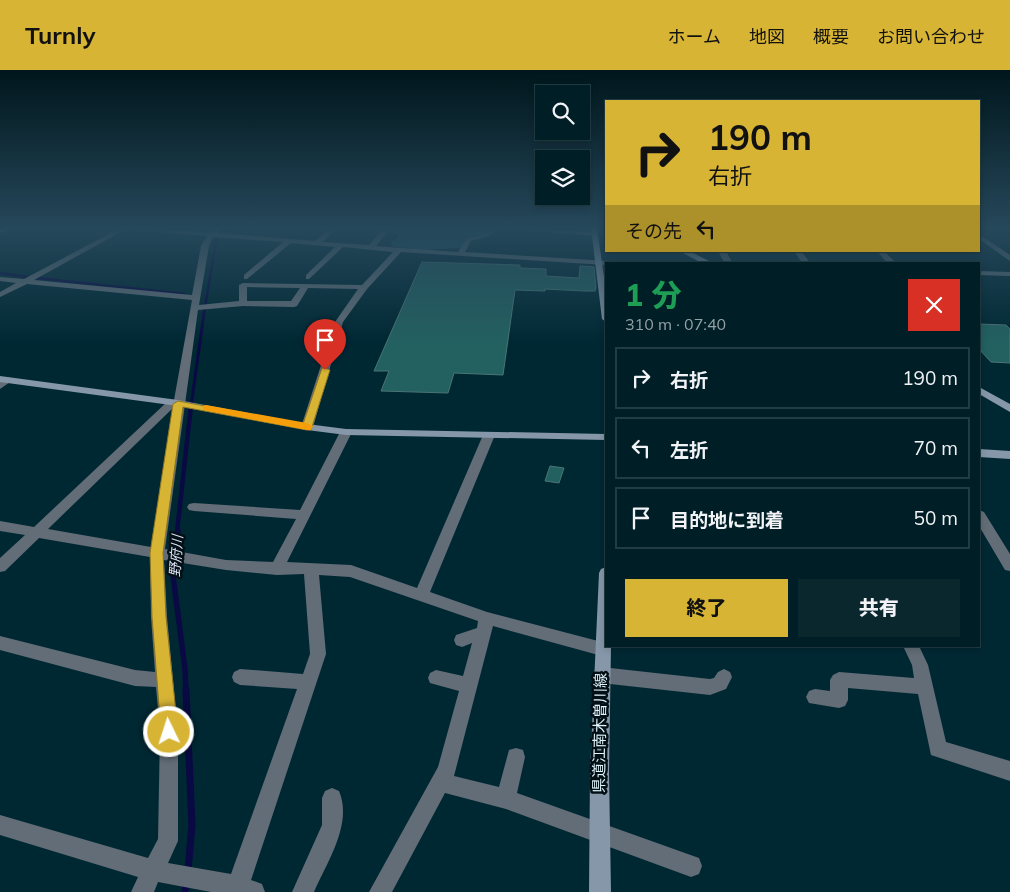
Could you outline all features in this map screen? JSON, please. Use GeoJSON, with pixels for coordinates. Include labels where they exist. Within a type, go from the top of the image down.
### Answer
{"type":"FeatureCollection","features":[{"type":"Feature","properties":{"kind":"street"},"geometry":{"type":"LineString","coordinates":[[0,295],[53,266]]}},
{"type":"Feature","properties":{"kind":"street"},"geometry":{"type":"LineString","coordinates":[[142,892],[162,872],[168,842],[169,732],[159,617],[160,554],[178,403],[202,266]]}},
{"type":"Feature","properties":{"kind":"street"},"geometry":{"type":"LineString","coordinates":[[247,277],[259,266]]}},
{"type":"Feature","properties":{"kind":"street"},"geometry":{"type":"LineString","coordinates":[[309,277],[320,266]]}},
{"type":"Feature","properties":{"kind":"street"},"geometry":{"type":"LineString","coordinates":[[307,427],[339,322],[364,287],[384,266]]}},
{"type":"Feature","properties":{"kind":"street"},"geometry":{"type":"LineString","coordinates":[[600,266],[605,305]]}},
{"type":"Feature","properties":{"kind":"street"},"geometry":{"type":"LineString","coordinates":[[980,273],[1010,274]]}},
{"type":"Feature","properties":{"kind":"street"},"geometry":{"type":"LineString","coordinates":[[0,279],[211,306],[243,303],[294,304],[305,286]]}},
{"type":"Feature","properties":{"kind":"street"},"geometry":{"type":"LineString","coordinates":[[243,303],[243,285],[364,287]]}},
{"type":"Feature","properties":{"kind":"street"},"geometry":{"type":"LineString","coordinates":[[3,382],[178,403],[307,427],[346,432],[605,437]]}},
{"type":"Feature","properties":{"kind":"street"},"geometry":{"type":"LineString","coordinates":[[980,391],[1010,409]]}},
{"type":"Feature","properties":{"kind":"street"},"geometry":{"type":"LineString","coordinates":[[0,567],[178,403]]}},
{"type":"Feature","properties":{"kind":"street"},"geometry":{"type":"LineString","coordinates":[[277,569],[346,432]]}},
{"type":"Feature","properties":{"kind":"street"},"geometry":{"type":"LineString","coordinates":[[421,596],[489,435]]}},
{"type":"Feature","properties":{"kind":"street"},"geometry":{"type":"LineString","coordinates":[[980,453],[1010,455]]}},
{"type":"Feature","properties":{"kind":"street"},"geometry":{"type":"LineString","coordinates":[[194,506],[305,515]]}},
{"type":"Feature","properties":{"kind":"street"},"geometry":{"type":"LineString","coordinates":[[0,526],[226,565],[277,569],[352,571],[421,596],[485,625],[602,649]]}},
{"type":"Feature","properties":{"kind":"street"},"geometry":{"type":"LineString","coordinates":[[984,530],[1010,566]]}},
{"type":"Feature","properties":{"kind":"street"},"geometry":{"type":"LineString","coordinates":[[0,825],[162,872],[246,889],[307,682],[318,654],[311,570]]}},
{"type":"Feature","properties":{"kind":"street","name":"県道江南木曽川線"},"geometry":{"type":"LineString","coordinates":[[600,892],[598,832],[601,675],[605,599]]}},
{"type":"Feature","properties":{"kind":"street"},"geometry":{"type":"LineString","coordinates":[[462,640],[485,625]]}},
{"type":"Feature","properties":{"kind":"street"},"geometry":{"type":"LineString","coordinates":[[380,892],[447,770],[485,625]]}},
{"type":"Feature","properties":{"kind":"street"},"geometry":{"type":"LineString","coordinates":[[0,643],[135,678],[165,680]]}},
{"type":"Feature","properties":{"kind":"street"},"geometry":{"type":"LineString","coordinates":[[911,647],[920,666],[938,749],[1010,772]]}},
{"type":"Feature","properties":{"kind":"street"},"geometry":{"type":"LineString","coordinates":[[601,675],[710,688],[720,684],[724,677]]}},
{"type":"Feature","properties":{"kind":"street"},"geometry":{"type":"LineString","coordinates":[[240,677],[307,682]]}},
{"type":"Feature","properties":{"kind":"street"},"geometry":{"type":"LineString","coordinates":[[436,678],[470,685]]}},
{"type":"Feature","properties":{"kind":"street"},"geometry":{"type":"LineString","coordinates":[[816,697],[839,700],[839,680],[924,687]]}},
{"type":"Feature","properties":{"kind":"street"},"geometry":{"type":"LineString","coordinates":[[506,799],[516,757]]}},
{"type":"Feature","properties":{"kind":"street"},"geometry":{"type":"LineString","coordinates":[[441,782],[506,799],[691,866]]}},
{"type":"Feature","properties":{"kind":"street"},"geometry":{"type":"LineString","coordinates":[[303,892],[332,826],[332,798]]}},
{"type":"Feature","properties":{"kind":"building"},"geometry":{"type":"Polygon","coordinates":[[[420,266],[520,266],[520,268],[546,269],[546,276],[579,278],[580,266],[594,267],[595,291],[515,290],[503,375],[454,373],[448,393],[381,391],[389,371],[374,371],[420,266]]]}},
{"type":"Feature","properties":{"kind":"building"},"geometry":{"type":"Polygon","coordinates":[[[980,324],[1006,325],[1010,329],[1010,363],[991,362],[980,350],[980,324]]]}},
{"type":"Feature","properties":{"kind":"building"},"geometry":{"type":"Polygon","coordinates":[[[550,466],[564,468],[559,483],[545,481],[550,466]]]}},
{"type":"Feature","properties":{"kind":"waterway","name":"野府川"},"geometry":{"type":"LineString","coordinates":[[205,307],[212,266]]}},
{"type":"Feature","properties":{"kind":"waterway"},"geometry":{"type":"LineString","coordinates":[[0,273],[28,277]]}},
{"type":"Feature","properties":{"kind":"waterway"},"geometry":{"type":"LineString","coordinates":[[37,278],[184,294]]}},
{"type":"Feature","properties":{"kind":"waterway","name":"野府川"},"geometry":{"type":"LineString","coordinates":[[191,406],[205,306]]}},
{"type":"Feature","properties":{"kind":"waterway","name":"野府川"},"geometry":{"type":"LineString","coordinates":[[177,532],[191,405]]}},
{"type":"Feature","properties":{"kind":"waterway","name":"野府川"},"geometry":{"type":"LineString","coordinates":[[178,531],[173,576],[186,691]]}},
{"type":"Feature","properties":{"kind":"waterway","name":"野府川"},"geometry":{"type":"LineString","coordinates":[[186,690],[192,825],[188,871]]}},
{"type":"Feature","properties":{"kind":"waterway","name":"野府川"},"geometry":{"type":"LineString","coordinates":[[185,892],[186,881]]}},
{"type":"Feature","properties":{"kind":"slow traffic"},"geometry":{"type":"LineString","coordinates":[[206,408],[307,426]]}},
{"type":"Feature","properties":{"kind":"route"},"geometry":{"type":"LineString","coordinates":[[169,732],[159,617],[157,553],[178,404],[307,427],[325,370]]}}]}
